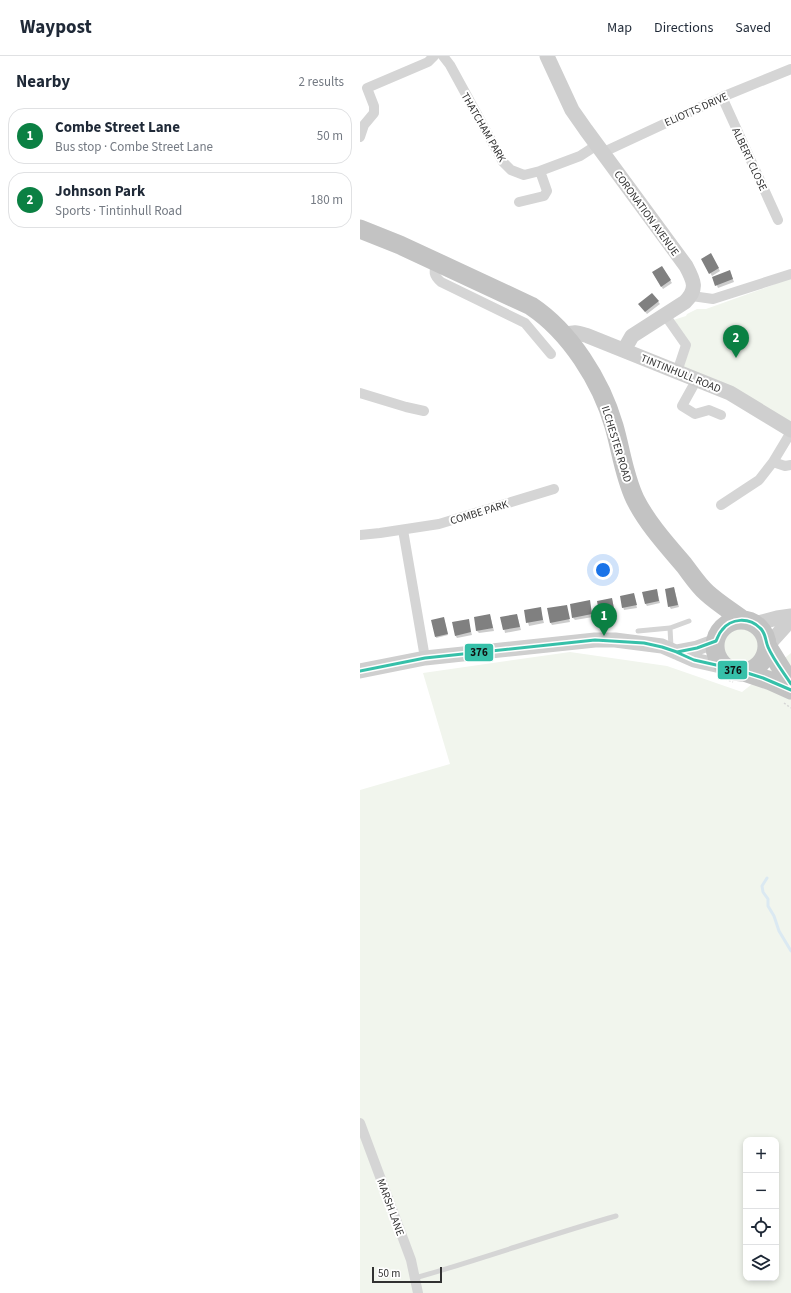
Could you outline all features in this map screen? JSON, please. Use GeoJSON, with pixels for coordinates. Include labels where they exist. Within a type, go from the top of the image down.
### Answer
{"type":"FeatureCollection","features":[{"type":"Feature","properties":{"kind":"highway","name":"ILCHESTER ROAD"},"geometry":{"type":"LineString","coordinates":[[360,229],[531,306],[546,317],[564,335],[586,366],[603,397],[614,426],[628,481],[637,502],[655,529],[706,592],[749,622]]}},
{"type":"Feature","properties":{"kind":"highway","name":"ILCHESTER ROAD"},"geometry":{"type":"LineString","coordinates":[[706,592],[717,638]]}},
{"type":"Feature","properties":{"kind":"highway"},"geometry":{"type":"LineString","coordinates":[[791,684],[768,646],[762,631],[749,622],[730,622],[722,628],[717,638],[717,658],[725,667],[734,671],[744,672],[771,681],[791,690]]}},
{"type":"Feature","properties":{"kind":"highway"},"geometry":{"type":"LineString","coordinates":[[744,672],[756,667],[762,662],[766,655],[768,646]]}},
{"type":"Feature","properties":{"kind":"street"},"geometry":{"type":"LineString","coordinates":[[360,137],[364,125],[374,113],[374,106],[363,89],[428,62],[434,56]]}},
{"type":"Feature","properties":{"kind":"street","name":"THATCHAM PARK"},"geometry":{"type":"LineString","coordinates":[[443,56],[450,65],[503,162],[511,170],[524,175],[600,150]]}},
{"type":"Feature","properties":{"kind":"street","name":"CORONATION AVENUE"},"geometry":{"type":"LineString","coordinates":[[547,56],[572,110],[686,266],[692,277],[694,286],[692,296]]}},
{"type":"Feature","properties":{"kind":"street","name":"ELIOTTS DRIVE"},"geometry":{"type":"LineString","coordinates":[[600,150],[608,150],[722,97],[791,70]]}},
{"type":"Feature","properties":{"kind":"street","name":"ALBERT CLOSE"},"geometry":{"type":"LineString","coordinates":[[722,97],[778,220]]}},
{"type":"Feature","properties":{"kind":"street"},"geometry":{"type":"LineString","coordinates":[[519,202],[544,196],[547,191],[540,171]]}},
{"type":"Feature","properties":{"kind":"street"},"geometry":{"type":"LineString","coordinates":[[436,262],[434,271],[436,278],[441,282],[525,324],[551,354]]}},
{"type":"Feature","properties":{"kind":"street"},"geometry":{"type":"LineString","coordinates":[[624,350],[632,336],[692,296],[713,299],[791,274]]}},
{"type":"Feature","properties":{"kind":"street"},"geometry":{"type":"LineString","coordinates":[[665,315],[686,345],[677,372]]}},
{"type":"Feature","properties":{"kind":"street","name":"TINTINHULL ROAD"},"geometry":{"type":"LineString","coordinates":[[564,335],[571,332],[576,332],[697,379],[730,393],[791,431]]}},
{"type":"Feature","properties":{"kind":"street"},"geometry":{"type":"LineString","coordinates":[[697,379],[682,406],[695,414],[709,410],[721,415]]}},
{"type":"Feature","properties":{"kind":"street"},"geometry":{"type":"LineString","coordinates":[[360,393],[424,411]]}},
{"type":"Feature","properties":{"kind":"street"},"geometry":{"type":"LineString","coordinates":[[721,505],[759,480],[774,462],[791,431]]}},
{"type":"Feature","properties":{"kind":"street"},"geometry":{"type":"LineString","coordinates":[[774,462],[785,466],[791,466]]}},
{"type":"Feature","properties":{"kind":"street","name":"COMBE PARK"},"geometry":{"type":"LineString","coordinates":[[360,535],[439,524],[554,489]]}},
{"type":"Feature","properties":{"kind":"street"},"geometry":{"type":"LineString","coordinates":[[403,530],[426,658]]}},
{"type":"Feature","properties":{"kind":"street"},"geometry":{"type":"LineString","coordinates":[[749,622],[791,616]]}},
{"type":"Feature","properties":{"kind":"street"},"geometry":{"type":"LineString","coordinates":[[768,646],[787,624],[791,622]]}},
{"type":"Feature","properties":{"kind":"street"},"geometry":{"type":"LineString","coordinates":[[673,651],[697,648],[717,638]]}},
{"type":"Feature","properties":{"kind":"street"},"geometry":{"type":"LineString","coordinates":[[360,670],[426,658],[505,651],[595,640],[615,640],[662,646],[694,660],[725,667]]}},
{"type":"Feature","properties":{"kind":"street","name":"MARSH LANE"},"geometry":{"type":"LineString","coordinates":[[360,1123],[362,1137],[411,1260],[418,1293]]}},
{"type":"Feature","properties":{"kind":"lane"},"geometry":{"type":"LineString","coordinates":[[638,631],[670,628],[689,621]]}},
{"type":"Feature","properties":{"kind":"lane"},"geometry":{"type":"LineString","coordinates":[[670,628],[673,651]]}},
{"type":"Feature","properties":{"kind":"lane"},"geometry":{"type":"LineString","coordinates":[[415,1278],[616,1216]]}},
{"type":"Feature","properties":{"kind":"shaded area"},"geometry":{"type":"Polygon","coordinates":[[[791,275],[791,430],[677,372],[686,345],[670,321],[686,316],[697,309],[706,309],[773,285],[791,275]]]}},
{"type":"Feature","properties":{"kind":"shaded area"},"geometry":{"type":"Polygon","coordinates":[[[745,627],[752,630],[758,636],[761,647],[760,655],[752,664],[745,667],[737,667],[730,664],[722,655],[721,643],[724,636],[733,628],[745,627]]]}},
{"type":"Feature","properties":{"kind":"shaded area"},"geometry":{"type":"Polygon","coordinates":[[[570,652],[667,666],[742,692],[791,653],[791,1293],[360,1293],[360,790],[450,764],[423,673],[570,652]]]}},
{"type":"Feature","properties":{"kind":"building"},"geometry":{"type":"Polygon","coordinates":[[[711,253],[719,268],[709,274],[701,259],[711,253]]]}},
{"type":"Feature","properties":{"kind":"building"},"geometry":{"type":"Polygon","coordinates":[[[662,266],[671,280],[661,287],[652,272],[662,266]]]}},
{"type":"Feature","properties":{"kind":"building"},"geometry":{"type":"Polygon","coordinates":[[[730,270],[733,279],[715,286],[712,277],[730,270]]]}},
{"type":"Feature","properties":{"kind":"building"},"geometry":{"type":"Polygon","coordinates":[[[652,293],[659,301],[645,312],[638,304],[652,293]]]}},
{"type":"Feature","properties":{"kind":"building"},"geometry":{"type":"Polygon","coordinates":[[[674,587],[678,605],[668,607],[665,589],[674,587]]]}},
{"type":"Feature","properties":{"kind":"building"},"geometry":{"type":"Polygon","coordinates":[[[657,589],[659,601],[645,604],[642,592],[657,589]]]}},
{"type":"Feature","properties":{"kind":"building"},"geometry":{"type":"Polygon","coordinates":[[[634,593],[637,605],[622,608],[620,596],[634,593]]]}},
{"type":"Feature","properties":{"kind":"building"},"geometry":{"type":"Polygon","coordinates":[[[612,598],[614,609],[599,612],[597,601],[612,598]]]}},
{"type":"Feature","properties":{"kind":"building"},"geometry":{"type":"Polygon","coordinates":[[[590,600],[592,614],[572,618],[570,604],[590,600]]]}},
{"type":"Feature","properties":{"kind":"building"},"geometry":{"type":"Polygon","coordinates":[[[567,605],[570,619],[550,623],[547,608],[567,605]]]}},
{"type":"Feature","properties":{"kind":"building"},"geometry":{"type":"Polygon","coordinates":[[[541,607],[543,620],[526,623],[524,610],[541,607]]]}},
{"type":"Feature","properties":{"kind":"building"},"geometry":{"type":"Polygon","coordinates":[[[490,614],[493,628],[476,631],[474,617],[490,614]]]}},
{"type":"Feature","properties":{"kind":"building"},"geometry":{"type":"Polygon","coordinates":[[[517,614],[520,627],[503,630],[500,617],[517,614]]]}},
{"type":"Feature","properties":{"kind":"building"},"geometry":{"type":"Polygon","coordinates":[[[444,617],[448,634],[435,637],[431,620],[444,617]]]}},
{"type":"Feature","properties":{"kind":"building"},"geometry":{"type":"Polygon","coordinates":[[[469,619],[471,632],[455,636],[452,622],[469,619]]]}},
{"type":"Feature","properties":{"kind":"waterway"},"geometry":{"type":"LineString","coordinates":[[767,878],[762,886],[763,892],[768,899],[768,906],[774,916],[779,931],[791,951]]}},
{"type":"Feature","properties":{"kind":"transit line","name":"376"},"geometry":{"type":"LineString","coordinates":[[360,671],[425,658],[595,640],[644,643],[677,652],[697,648],[716,641],[720,632],[726,626],[740,620],[756,624],[762,630],[770,652],[791,684]]}},
{"type":"Feature","properties":{"kind":"transit line","name":"376"},"geometry":{"type":"LineString","coordinates":[[674,651],[694,660],[763,678],[791,690]]}},
{"type":"Feature","properties":{"kind":"place","name":"Johnson Park"},"geometry":{"type":"Point","coordinates":[736,358]}},
{"type":"Feature","properties":{"kind":"place","name":"Combe Street Lane"},"geometry":{"type":"Point","coordinates":[604,636]}}]}
